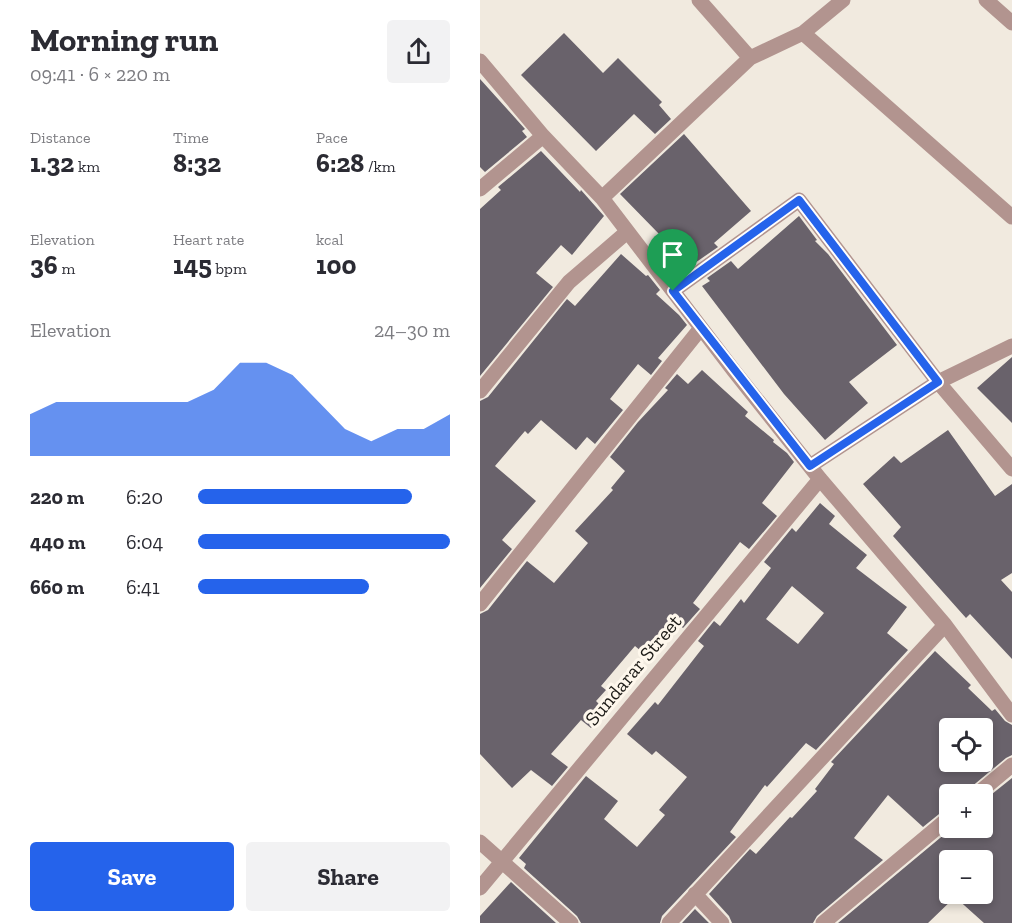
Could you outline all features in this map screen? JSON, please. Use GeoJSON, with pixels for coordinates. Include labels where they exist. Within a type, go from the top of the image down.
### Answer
{"type":"FeatureCollection","features":[{"type":"Feature","properties":{"kind":"street"},"geometry":{"type":"LineString","coordinates":[[699,0],[750,58]]}},
{"type":"Feature","properties":{"kind":"street"},"geometry":{"type":"LineString","coordinates":[[602,198],[750,58],[803,33],[843,0]]}},
{"type":"Feature","properties":{"kind":"street"},"geometry":{"type":"LineString","coordinates":[[986,0],[1012,23]]}},
{"type":"Feature","properties":{"kind":"street"},"geometry":{"type":"LineString","coordinates":[[803,33],[1012,217]]}},
{"type":"Feature","properties":{"kind":"street"},"geometry":{"type":"LineString","coordinates":[[480,61],[543,136],[602,198],[820,479],[945,625],[1012,715]]}},
{"type":"Feature","properties":{"kind":"street"},"geometry":{"type":"LineString","coordinates":[[480,189],[543,136]]}},
{"type":"Feature","properties":{"kind":"street"},"geometry":{"type":"LineString","coordinates":[[673,291],[799,200],[938,382],[1012,469]]}},
{"type":"Feature","properties":{"kind":"street"},"geometry":{"type":"LineString","coordinates":[[480,391],[569,282],[627,232]]}},
{"type":"Feature","properties":{"kind":"street"},"geometry":{"type":"LineString","coordinates":[[480,604],[701,328]]}},
{"type":"Feature","properties":{"kind":"street"},"geometry":{"type":"LineString","coordinates":[[810,466],[938,382],[1012,346]]}},
{"type":"Feature","properties":{"kind":"street","name":"Sundarar Street"},"geometry":{"type":"LineString","coordinates":[[480,888],[820,479]]}},
{"type":"Feature","properties":{"kind":"street"},"geometry":{"type":"LineString","coordinates":[[669,923],[945,625]]}},
{"type":"Feature","properties":{"kind":"street"},"geometry":{"type":"LineString","coordinates":[[989,784],[1012,765]]}},
{"type":"Feature","properties":{"kind":"street"},"geometry":{"type":"LineString","coordinates":[[823,923],[939,826]]}},
{"type":"Feature","properties":{"kind":"street"},"geometry":{"type":"LineString","coordinates":[[480,842],[571,923]]}},
{"type":"Feature","properties":{"kind":"street"},"geometry":{"type":"LineString","coordinates":[[695,894],[722,923]]}},
{"type":"Feature","properties":{"kind":"building"},"geometry":{"type":"Polygon","coordinates":[[[564,33],[603,73],[618,58],[662,102],[659,105],[671,119],[655,134],[634,114],[596,151],[521,75],[564,33]]]}},
{"type":"Feature","properties":{"kind":"building"},"geometry":{"type":"Polygon","coordinates":[[[480,79],[525,129],[522,131],[527,137],[485,172],[480,167],[480,79]]]}},
{"type":"Feature","properties":{"kind":"building"},"geometry":{"type":"Polygon","coordinates":[[[684,134],[751,211],[714,243],[718,247],[692,265],[658,237],[660,235],[620,194],[684,134]]]}},
{"type":"Feature","properties":{"kind":"building"},"geometry":{"type":"Polygon","coordinates":[[[541,151],[604,216],[572,255],[561,245],[536,273],[553,287],[480,376],[480,209],[501,190],[498,187],[541,151]]]}},
{"type":"Feature","properties":{"kind":"building"},"geometry":{"type":"Polygon","coordinates":[[[799,216],[817,240],[815,241],[828,254],[897,345],[849,382],[868,403],[825,440],[784,394],[702,286],[710,281],[707,278],[731,261],[738,269],[799,216]]]}},
{"type":"Feature","properties":{"kind":"building"},"geometry":{"type":"Polygon","coordinates":[[[621,254],[646,276],[648,275],[660,290],[656,294],[687,325],[658,358],[662,361],[651,375],[638,364],[610,399],[623,410],[595,444],[587,437],[576,450],[541,420],[528,434],[525,431],[495,466],[536,501],[502,540],[512,549],[480,588],[480,401],[488,397],[567,299],[575,306],[621,254]]]}},
{"type":"Feature","properties":{"kind":"building"},"geometry":{"type":"Polygon","coordinates":[[[1012,357],[1012,423],[977,388],[1012,357]]]}},
{"type":"Feature","properties":{"kind":"building"},"geometry":{"type":"Polygon","coordinates":[[[702,370],[748,412],[745,416],[774,440],[773,442],[794,462],[762,503],[777,516],[749,549],[740,542],[693,603],[700,609],[683,628],[678,624],[648,657],[635,646],[601,686],[606,690],[596,701],[606,711],[591,728],[581,720],[551,754],[568,767],[552,786],[531,770],[512,788],[480,754],[480,614],[488,610],[527,561],[554,583],[588,543],[575,531],[613,490],[611,488],[625,471],[610,457],[668,390],[665,388],[677,374],[688,384],[702,370]]]}},
{"type":"Feature","properties":{"kind":"building"},"geometry":{"type":"Polygon","coordinates":[[[948,430],[995,496],[1012,484],[1012,573],[1001,580],[1012,592],[1012,659],[970,614],[966,618],[893,536],[901,527],[863,484],[894,456],[901,463],[948,430]]]}},
{"type":"Feature","properties":{"kind":"building"},"geometry":{"type":"Polygon","coordinates":[[[820,503],[835,516],[829,524],[867,555],[856,568],[907,607],[887,633],[908,650],[816,750],[806,743],[767,787],[765,785],[730,832],[736,837],[662,916],[660,923],[581,923],[577,916],[524,868],[526,864],[519,858],[586,776],[618,801],[604,819],[637,847],[665,815],[659,810],[687,777],[656,751],[652,755],[627,734],[655,702],[658,705],[704,646],[698,641],[714,621],[720,626],[741,599],[744,603],[771,568],[764,562],[792,528],[796,532],[820,503]],[[792,586],[766,619],[798,644],[824,613],[792,586]]]}},
{"type":"Feature","properties":{"kind":"building"},"geometry":{"type":"Polygon","coordinates":[[[935,651],[971,685],[968,688],[992,711],[995,709],[1005,721],[1012,725],[1012,755],[993,769],[993,718],[939,718],[939,772],[989,772],[975,784],[939,784],[939,814],[923,827],[888,795],[854,838],[883,860],[817,916],[813,923],[732,923],[729,916],[709,894],[750,849],[756,854],[790,817],[792,818],[817,791],[815,789],[834,764],[831,762],[935,651]]]}},
{"type":"Feature","properties":{"kind":"building"},"geometry":{"type":"Polygon","coordinates":[[[1012,778],[1012,923],[984,923],[963,904],[993,904],[993,850],[939,850],[939,904],[948,904],[928,923],[838,923],[940,838],[993,838],[993,793],[1012,778]]]}},
{"type":"Feature","properties":{"kind":"building"},"geometry":{"type":"Polygon","coordinates":[[[511,882],[556,923],[480,923],[480,916],[511,882]]]}},
{"type":"Feature","properties":{"kind":"building"},"geometry":{"type":"Polygon","coordinates":[[[695,909],[709,923],[682,923],[695,909]]]}},
{"type":"Feature","properties":{"kind":"route"},"geometry":{"type":"LineString","coordinates":[[799,200],[938,382],[810,466],[673,291],[799,200]]}}]}
